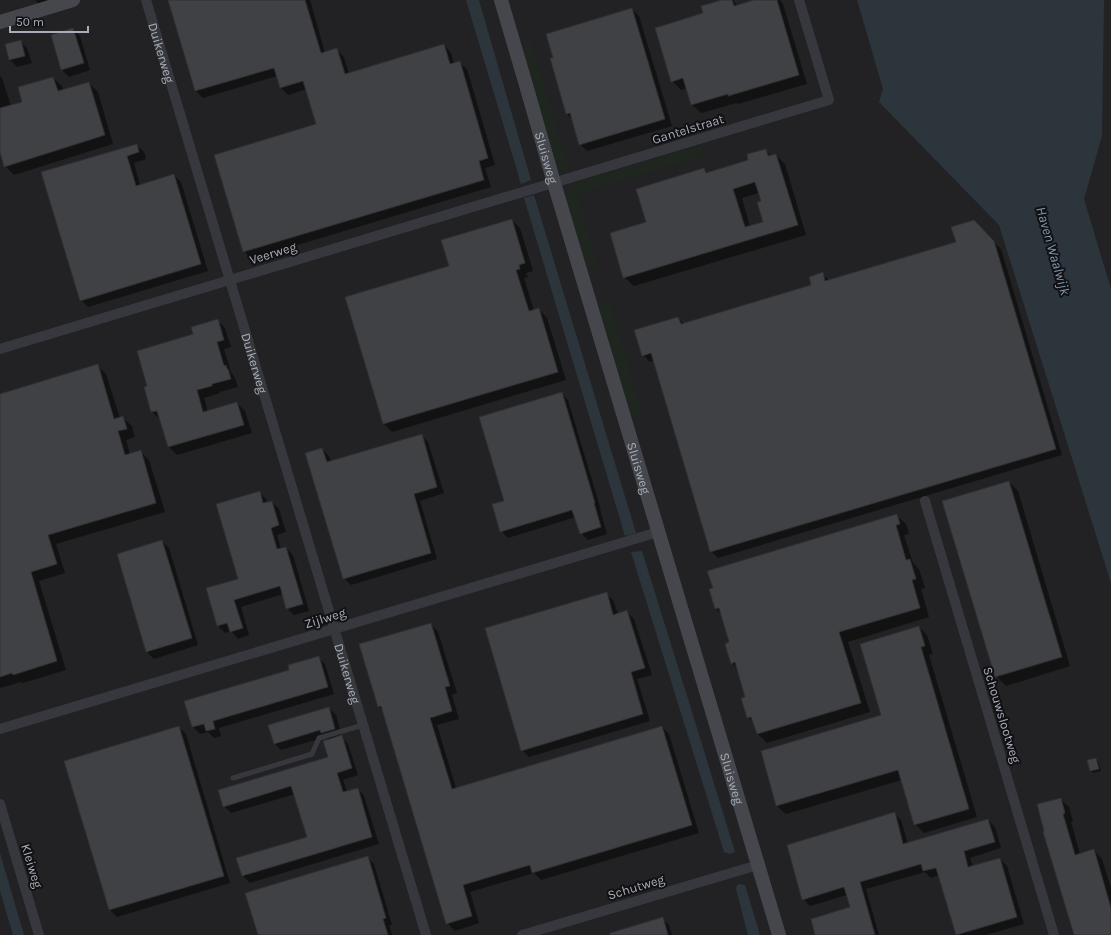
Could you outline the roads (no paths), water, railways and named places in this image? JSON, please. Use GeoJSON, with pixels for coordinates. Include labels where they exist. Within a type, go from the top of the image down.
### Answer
{"type":"FeatureCollection","features":[{"type":"Feature","properties":{"kind":"street"},"geometry":{"type":"LineString","coordinates":[[0,22],[73,0]]}},
{"type":"Feature","properties":{"kind":"street","name":"Duikerweg"},"geometry":{"type":"LineString","coordinates":[[146,0],[426,935]]}},
{"type":"Feature","properties":{"kind":"street","name":"Sluisweg"},"geometry":{"type":"LineString","coordinates":[[501,0],[554,183],[779,935]]}},
{"type":"Feature","properties":{"kind":"street","name":"Gantelstraat"},"geometry":{"type":"LineString","coordinates":[[554,183],[829,100],[799,0]]}},
{"type":"Feature","properties":{"kind":"street","name":"Veerweg"},"geometry":{"type":"LineString","coordinates":[[0,349],[554,183]]}},
{"type":"Feature","properties":{"kind":"street","name":"Schouwslootweg"},"geometry":{"type":"LineString","coordinates":[[925,501],[1054,935]]}},
{"type":"Feature","properties":{"kind":"street","name":"Zijlweg"},"geometry":{"type":"LineString","coordinates":[[0,729],[658,532]]}},
{"type":"Feature","properties":{"kind":"street","name":"Kleiweg"},"geometry":{"type":"LineString","coordinates":[[0,804],[39,935]]}},
{"type":"Feature","properties":{"kind":"street","name":"Schutweg"},"geometry":{"type":"LineString","coordinates":[[522,935],[758,865]]}},
{"type":"Feature","properties":{"kind":"lane"},"geometry":{"type":"LineString","coordinates":[[233,778],[312,754],[319,738],[363,726]]}},
{"type":"Feature","properties":{"kind":"water"},"geometry":{"type":"Polygon","coordinates":[[[466,0],[479,0],[531,180],[521,184],[466,0]]]}},
{"type":"Feature","properties":{"kind":"water","name":"Haven Waalwijk"},"geometry":{"type":"Polygon","coordinates":[[[857,0],[1104,0],[1102,136],[1084,199],[1111,289],[1111,583],[999,225],[879,102],[883,89],[857,0]]]}},
{"type":"Feature","properties":{"kind":"water"},"geometry":{"type":"Polygon","coordinates":[[[534,195],[636,533],[625,536],[524,198],[534,195]]]}},
{"type":"Feature","properties":{"kind":"water"},"geometry":{"type":"Polygon","coordinates":[[[642,551],[735,852],[730,854],[724,852],[631,552],[642,551]]]}},
{"type":"Feature","properties":{"kind":"water"},"geometry":{"type":"Polygon","coordinates":[[[0,853],[24,935],[13,935],[0,891],[0,853]]]}},
{"type":"Feature","properties":{"kind":"water"},"geometry":{"type":"Polygon","coordinates":[[[737,885],[745,885],[760,935],[748,935],[736,889],[737,885]]]}}]}
